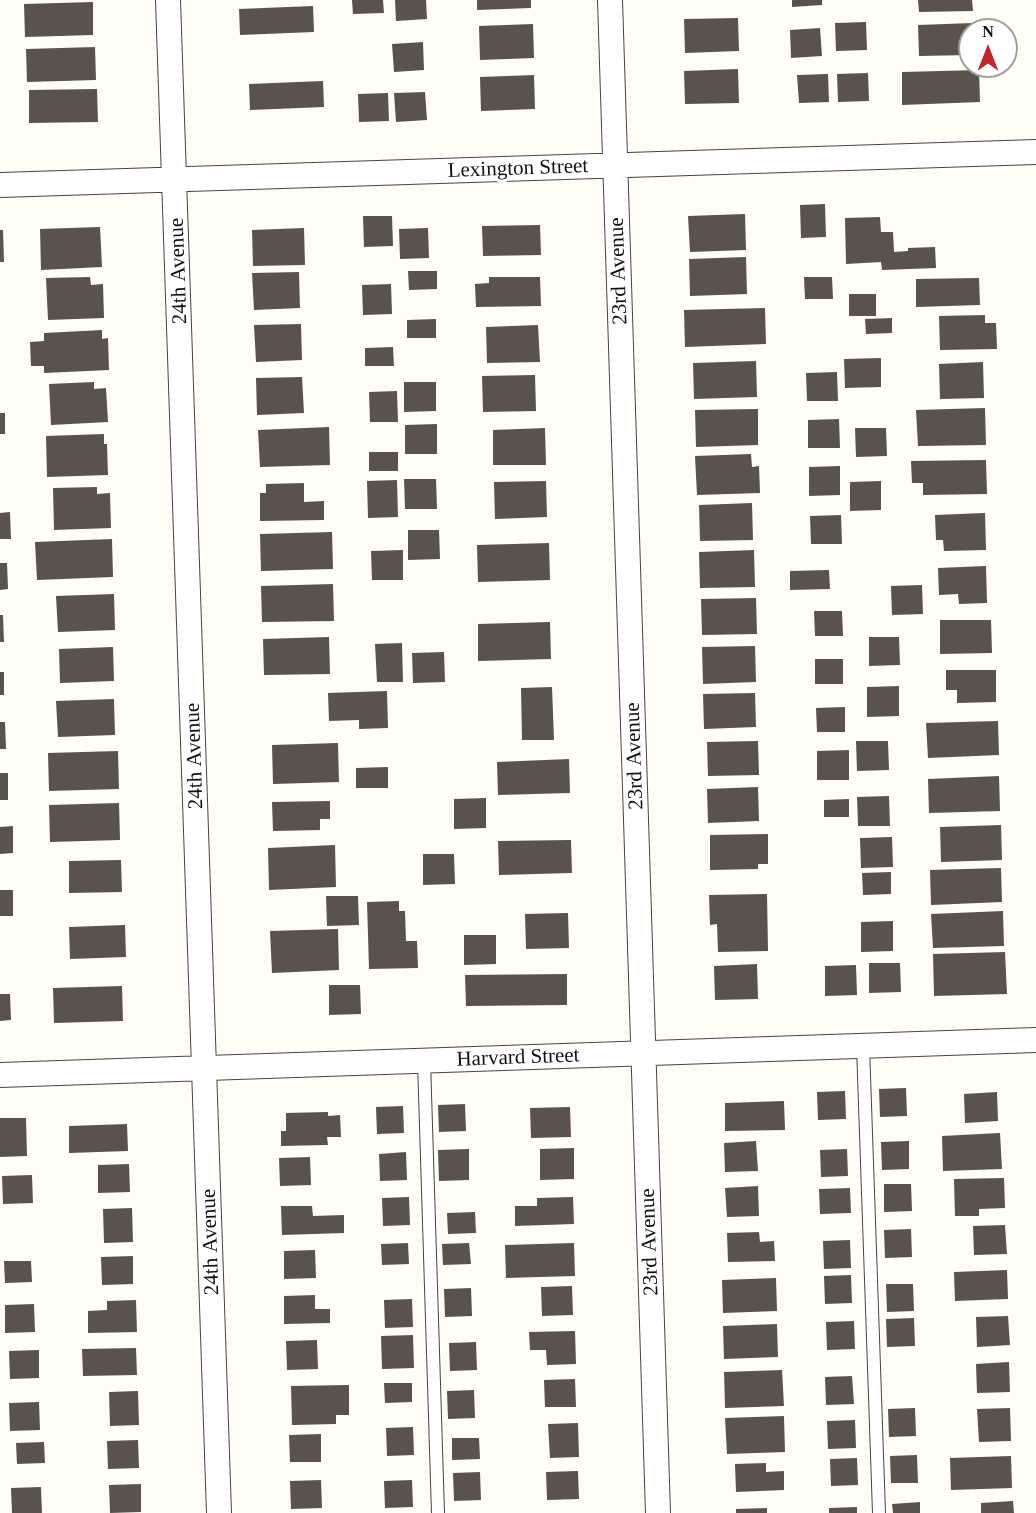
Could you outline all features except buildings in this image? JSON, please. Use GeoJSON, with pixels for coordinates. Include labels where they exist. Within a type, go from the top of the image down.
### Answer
{"type":"FeatureCollection","features":[{"type":"Feature","properties":{"kind":"street","name":"24th Avenue"},"geometry":{"type":"LineString","coordinates":[[168,0],[206,1068],[219,1513]]}},
{"type":"Feature","properties":{"kind":"street","name":"23rd Avenue"},"geometry":{"type":"LineString","coordinates":[[610,0],[658,1513]]}},
{"type":"Feature","properties":{"kind":"street","name":"Lexington Street"},"geometry":{"type":"LineString","coordinates":[[0,185],[1036,152]]}},
{"type":"Feature","properties":{"kind":"street","name":"Harvard Street"},"geometry":{"type":"LineString","coordinates":[[0,1075],[1036,1040]]}},
{"type":"Feature","properties":{"kind":"lane"},"geometry":{"type":"LineString","coordinates":[[863,1046],[879,1513]]}},
{"type":"Feature","properties":{"kind":"lane"},"geometry":{"type":"LineString","coordinates":[[424,1061],[438,1513]]}}]}
